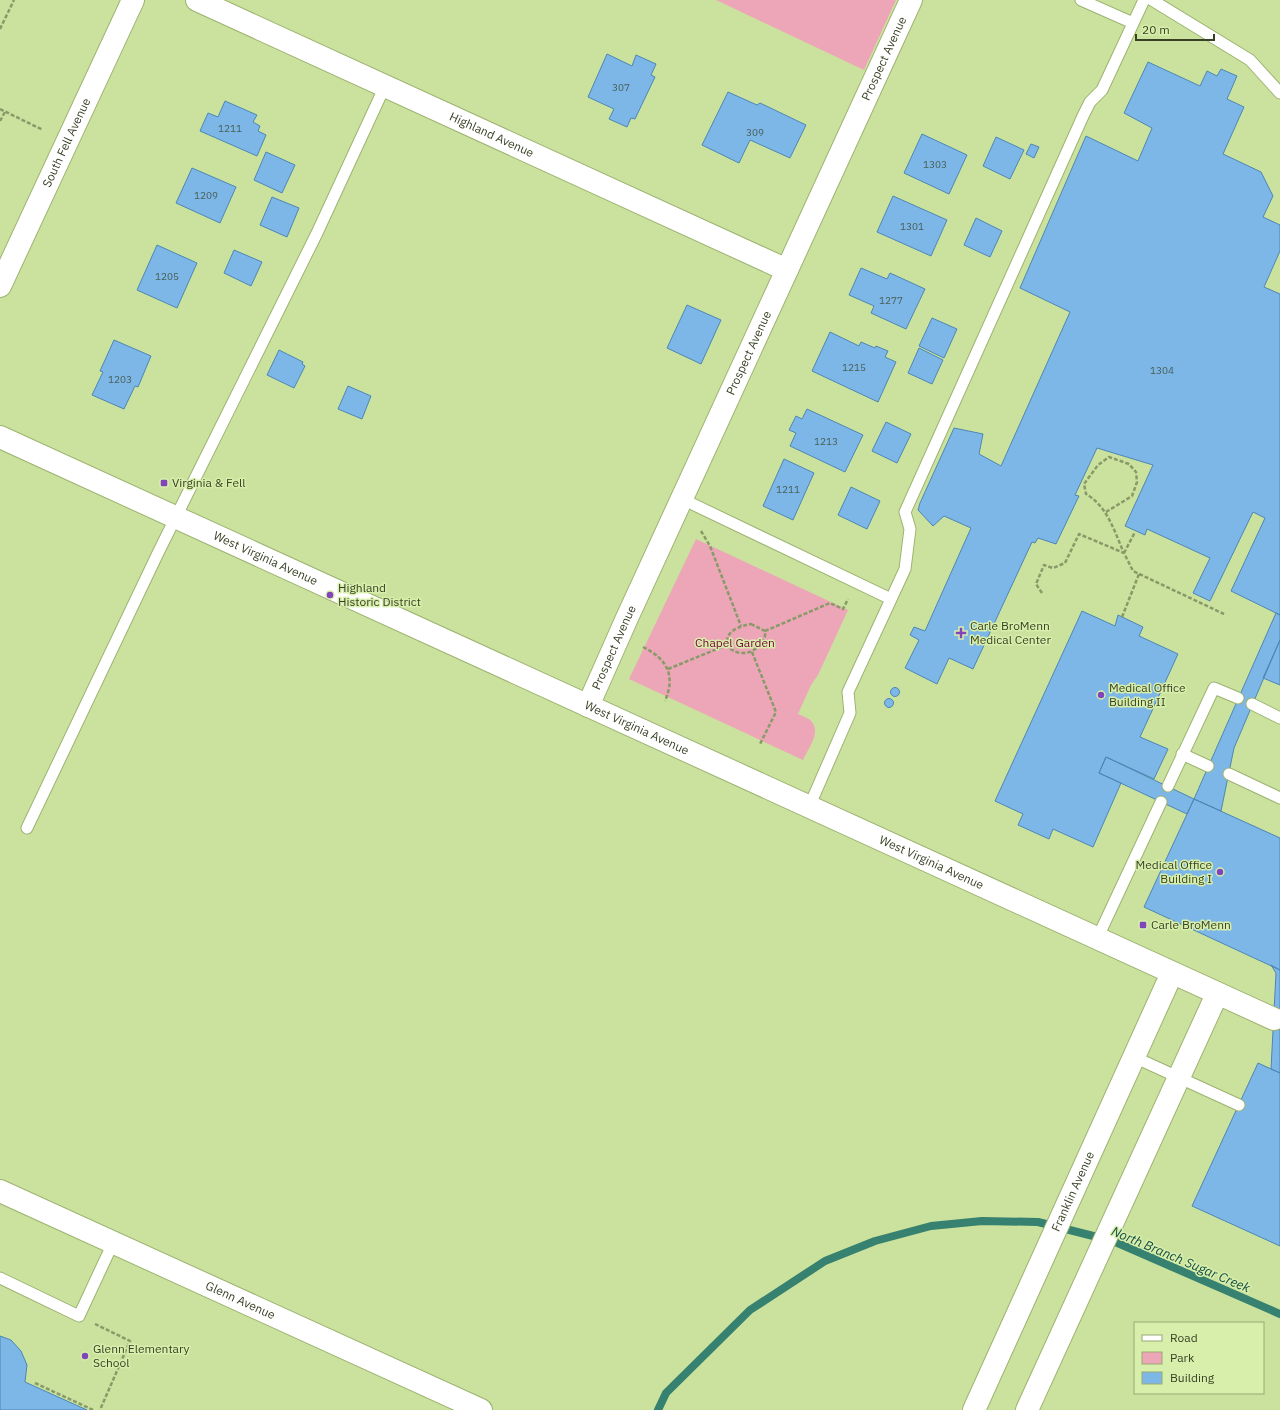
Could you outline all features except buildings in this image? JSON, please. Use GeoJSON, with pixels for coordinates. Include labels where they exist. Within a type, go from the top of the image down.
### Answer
{"type":"FeatureCollection","features":[{"type":"Feature","properties":{"kind":"street","name":"South Fell Avenue"},"geometry":{"type":"LineString","coordinates":[[0,286],[133,0]]}},
{"type":"Feature","properties":{"kind":"street","name":"Highland Avenue"},"geometry":{"type":"LineString","coordinates":[[197,0],[787,270]]}},
{"type":"Feature","properties":{"kind":"street","name":"Prospect Avenue"},"geometry":{"type":"LineString","coordinates":[[588,706],[911,0]]}},
{"type":"Feature","properties":{"kind":"street","name":"West Virginia Avenue"},"geometry":{"type":"LineString","coordinates":[[0,437],[1274,1020]]}},
{"type":"Feature","properties":{"kind":"street","name":"Franklin Avenue"},"geometry":{"type":"LineString","coordinates":[[974,1410],[1172,973]]}},
{"type":"Feature","properties":{"kind":"street"},"geometry":{"type":"LineString","coordinates":[[1027,1410],[1216,994]]}},
{"type":"Feature","properties":{"kind":"street","name":"Glenn Avenue"},"geometry":{"type":"LineString","coordinates":[[0,1191],[481,1410]]}},
{"type":"Feature","properties":{"kind":"lane"},"geometry":{"type":"LineString","coordinates":[[1081,0],[1133,23]]}},
{"type":"Feature","properties":{"kind":"lane"},"geometry":{"type":"LineString","coordinates":[[809,807],[850,713],[848,692],[905,570],[910,529],[905,512],[1081,121],[1090,102],[1102,90],[1144,0]]}},
{"type":"Feature","properties":{"kind":"lane"},"geometry":{"type":"LineString","coordinates":[[1152,0],[1250,60],[1280,93]]}},
{"type":"Feature","properties":{"kind":"lane"},"geometry":{"type":"LineString","coordinates":[[27,828],[175,518],[317,233],[385,86]]}},
{"type":"Feature","properties":{"kind":"lane"},"geometry":{"type":"LineString","coordinates":[[682,499],[891,600]]}},
{"type":"Feature","properties":{"kind":"lane"},"geometry":{"type":"LineString","coordinates":[[1168,786],[1214,688],[1238,698]]}},
{"type":"Feature","properties":{"kind":"lane"},"geometry":{"type":"LineString","coordinates":[[1252,704],[1280,718]]}},
{"type":"Feature","properties":{"kind":"lane"},"geometry":{"type":"LineString","coordinates":[[1182,754],[1208,766]]}},
{"type":"Feature","properties":{"kind":"lane"},"geometry":{"type":"LineString","coordinates":[[1229,774],[1280,798]]}},
{"type":"Feature","properties":{"kind":"lane"},"geometry":{"type":"LineString","coordinates":[[1097,939],[1161,802]]}},
{"type":"Feature","properties":{"kind":"lane"},"geometry":{"type":"LineString","coordinates":[[1134,1057],[1239,1105]]}},
{"type":"Feature","properties":{"kind":"lane"},"geometry":{"type":"LineString","coordinates":[[0,1278],[79,1316],[113,1243]]}},
{"type":"Feature","properties":{"kind":"path"},"geometry":{"type":"LineString","coordinates":[[0,30],[14,0]]}},
{"type":"Feature","properties":{"kind":"path"},"geometry":{"type":"LineString","coordinates":[[0,109],[43,130]]}},
{"type":"Feature","properties":{"kind":"path"},"geometry":{"type":"LineString","coordinates":[[0,121],[5,112]]}},
{"type":"Feature","properties":{"kind":"path"},"geometry":{"type":"LineString","coordinates":[[1106,512],[1132,496],[1137,482],[1136,472],[1129,464],[1108,457],[1098,465],[1084,484],[1086,494],[1099,504],[1106,512],[1133,571],[1224,614]]}},
{"type":"Feature","properties":{"kind":"path"},"geometry":{"type":"LineString","coordinates":[[698,529],[702,531],[710,546],[741,626]]}},
{"type":"Feature","properties":{"kind":"path"},"geometry":{"type":"LineString","coordinates":[[1124,553],[1135,532]]}},
{"type":"Feature","properties":{"kind":"path"},"geometry":{"type":"LineString","coordinates":[[1042,593],[1036,584],[1044,565],[1053,568],[1065,563],[1080,534],[1124,553]]}},
{"type":"Feature","properties":{"kind":"path"},"geometry":{"type":"LineString","coordinates":[[1122,617],[1139,574]]}},
{"type":"Feature","properties":{"kind":"path"},"geometry":{"type":"LineString","coordinates":[[727,645],[728,635],[741,626],[751,624],[765,631],[830,603],[843,609],[856,582]]}},
{"type":"Feature","properties":{"kind":"path"},"geometry":{"type":"LineString","coordinates":[[727,645],[743,654],[752,652],[762,644],[765,631]]}},
{"type":"Feature","properties":{"kind":"path"},"geometry":{"type":"LineString","coordinates":[[668,669],[727,645]]}},
{"type":"Feature","properties":{"kind":"path"},"geometry":{"type":"LineString","coordinates":[[643,647],[654,653],[664,662],[668,669],[670,682],[665,701]]}},
{"type":"Feature","properties":{"kind":"path"},"geometry":{"type":"LineString","coordinates":[[752,652],[776,712],[760,744]]}},
{"type":"Feature","properties":{"kind":"path"},"geometry":{"type":"LineString","coordinates":[[79,1316],[130,1341],[100,1410]]}},
{"type":"Feature","properties":{"kind":"path"},"geometry":{"type":"LineString","coordinates":[[35,1383],[93,1410]]}},
{"type":"Feature","properties":{"kind":"green space"},"geometry":{"type":"Polygon","coordinates":[[[716,0],[896,0],[864,70],[716,0]]]}},
{"type":"Feature","properties":{"kind":"green space","name":"Chapel Garden"},"geometry":{"type":"Polygon","coordinates":[[[696,539],[848,610],[798,714],[812,722],[815,731],[813,741],[803,760],[629,679],[696,539]]]}},
{"type":"Feature","properties":{"kind":"waterway","name":"North Branch Sugar Creek"},"geometry":{"type":"LineString","coordinates":[[658,1410],[666,1393],[750,1310],[825,1261],[875,1241],[931,1226],[982,1221],[1038,1222],[1113,1241],[1280,1314]]}},
{"type":"Feature","properties":{"kind":"place","name":"Virginia & Fell"},"geometry":{"type":"Point","coordinates":[164,483]}},
{"type":"Feature","properties":{"kind":"place","name":"Highland Historic District"},"geometry":{"type":"Point","coordinates":[330,595]}},
{"type":"Feature","properties":{"kind":"place","name":"Carle BroMenn Medical Center"},"geometry":{"type":"Point","coordinates":[961,633]}},
{"type":"Feature","properties":{"kind":"place","name":"Medical Office Building II"},"geometry":{"type":"Point","coordinates":[1101,695]}},
{"type":"Feature","properties":{"kind":"place","name":"Medical Office Building I"},"geometry":{"type":"Point","coordinates":[1220,872]}},
{"type":"Feature","properties":{"kind":"place","name":"Carle BroMenn"},"geometry":{"type":"Point","coordinates":[1143,925]}},
{"type":"Feature","properties":{"kind":"place","name":"Glenn Elementary School"},"geometry":{"type":"Point","coordinates":[85,1356]}}]}
